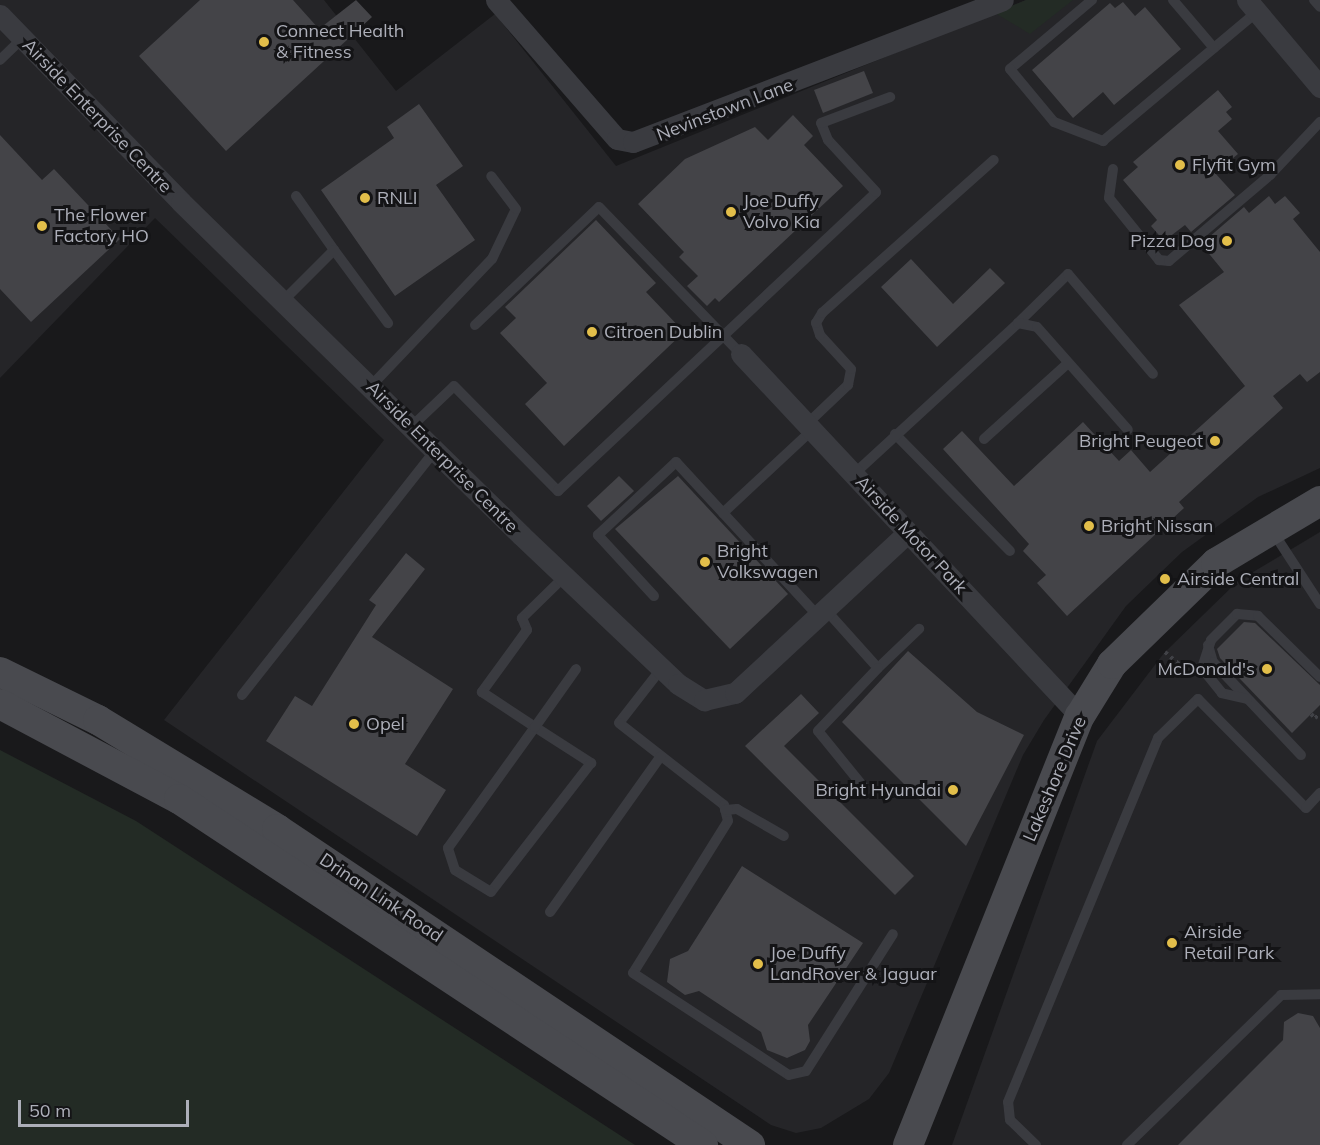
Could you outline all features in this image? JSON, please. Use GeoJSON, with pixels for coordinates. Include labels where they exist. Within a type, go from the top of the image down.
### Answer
{"type":"FeatureCollection","features":[{"type":"Feature","properties":{"kind":"main road","name":"Lakeshore Drive"},"geometry":{"type":"LineString","coordinates":[[908,1145],[1080,716],[1142,629],[1216,563],[1269,527],[1320,501]]}},
{"type":"Feature","properties":{"kind":"main road","name":"Drinan Link Road"},"geometry":{"type":"LineString","coordinates":[[0,672],[98,720],[277,829],[750,1145]]}},
{"type":"Feature","properties":{"kind":"main road","name":"Drinan Link Road"},"geometry":{"type":"LineString","coordinates":[[0,704],[179,799],[703,1145]]}},
{"type":"Feature","properties":{"kind":"street","name":"Nevinstown Lane"},"geometry":{"type":"LineString","coordinates":[[495,0],[618,139],[633,142],[1003,0]]}},
{"type":"Feature","properties":{"kind":"street"},"geometry":{"type":"LineString","coordinates":[[1252,6],[1320,86]]}},
{"type":"Feature","properties":{"kind":"street","name":"Airside Enterprise Centre"},"geometry":{"type":"LineString","coordinates":[[0,15],[435,451],[661,669],[704,700],[735,693],[908,532]]}},
{"type":"Feature","properties":{"kind":"street","name":"Airside Motor Park"},"geometry":{"type":"LineString","coordinates":[[741,354],[1080,716]]}},
{"type":"Feature","properties":{"kind":"lane"},"geometry":{"type":"LineString","coordinates":[[1092,0],[1010,69],[1054,122],[1102,141],[1214,48],[1252,6]]}},
{"type":"Feature","properties":{"kind":"lane"},"geometry":{"type":"LineString","coordinates":[[1173,0],[1214,48]]}},
{"type":"Feature","properties":{"kind":"lane"},"geometry":{"type":"LineString","coordinates":[[1314,0],[1320,7]]}},
{"type":"Feature","properties":{"kind":"lane"},"geometry":{"type":"LineString","coordinates":[[0,60],[22,39]]}},
{"type":"Feature","properties":{"kind":"lane"},"geometry":{"type":"LineString","coordinates":[[411,427],[454,386],[558,491],[876,192],[828,140],[821,123],[890,97]]}},
{"type":"Feature","properties":{"kind":"lane"},"geometry":{"type":"LineString","coordinates":[[1113,169],[1108,185],[1113,205],[1160,260],[1169,261],[1276,170],[1320,122]]}},
{"type":"Feature","properties":{"kind":"lane"},"geometry":{"type":"LineString","coordinates":[[723,513],[810,427],[848,385],[851,369],[820,336],[816,323],[822,314],[994,160]]}},
{"type":"Feature","properties":{"kind":"lane"},"geometry":{"type":"LineString","coordinates":[[370,387],[492,259],[516,209],[491,176]]}},
{"type":"Feature","properties":{"kind":"lane"},"geometry":{"type":"LineString","coordinates":[[296,196],[388,323]]}},
{"type":"Feature","properties":{"kind":"lane"},"geometry":{"type":"LineString","coordinates":[[475,325],[599,207],[741,354]]}},
{"type":"Feature","properties":{"kind":"lane"},"geometry":{"type":"LineString","coordinates":[[283,301],[334,250]]}},
{"type":"Feature","properties":{"kind":"lane"},"geometry":{"type":"LineString","coordinates":[[854,474],[1068,274],[1153,374]]}},
{"type":"Feature","properties":{"kind":"lane"},"geometry":{"type":"LineString","coordinates":[[1018,323],[1037,327],[1128,430]]}},
{"type":"Feature","properties":{"kind":"lane"},"geometry":{"type":"LineString","coordinates":[[984,439],[1068,363]]}},
{"type":"Feature","properties":{"kind":"lane"},"geometry":{"type":"LineString","coordinates":[[895,434],[1010,551]]}},
{"type":"Feature","properties":{"kind":"lane"},"geometry":{"type":"LineString","coordinates":[[242,695],[435,451]]}},
{"type":"Feature","properties":{"kind":"lane"},"geometry":{"type":"LineString","coordinates":[[654,596],[598,535],[676,462],[723,513],[878,668]]}},
{"type":"Feature","properties":{"kind":"lane"},"geometry":{"type":"LineString","coordinates":[[1269,527],[1320,604]]}},
{"type":"Feature","properties":{"kind":"lane"},"geometry":{"type":"LineString","coordinates":[[564,576],[522,618],[527,630],[482,692],[535,727],[591,763],[491,892],[455,870],[448,848],[535,727],[576,669]]}},
{"type":"Feature","properties":{"kind":"lane"},"geometry":{"type":"LineString","coordinates":[[1302,755],[1210,657],[1208,645],[1229,620],[1252,612],[1320,677]]}},
{"type":"Feature","properties":{"kind":"lane"},"geometry":{"type":"LineString","coordinates":[[866,790],[818,731],[919,629]]}},
{"type":"Feature","properties":{"kind":"lane"},"geometry":{"type":"LineString","coordinates":[[661,669],[619,723],[725,810],[728,821],[633,974],[789,1075],[806,1071],[893,934]]}},
{"type":"Feature","properties":{"kind":"lane"},"geometry":{"type":"LineString","coordinates":[[1036,1145],[1010,1120],[1008,1102],[1158,738],[1198,699],[1306,808],[1320,793]]}},
{"type":"Feature","properties":{"kind":"lane"},"geometry":{"type":"LineString","coordinates":[[550,912],[661,756]]}},
{"type":"Feature","properties":{"kind":"lane"},"geometry":{"type":"LineString","coordinates":[[725,810],[738,809],[784,836]]}},
{"type":"Feature","properties":{"kind":"lane"},"geometry":{"type":"LineString","coordinates":[[1127,1145],[1281,995],[1320,994]]}},
{"type":"Feature","properties":{"kind":"path"},"geometry":{"type":"LineString","coordinates":[[1311,714],[1315,718],[1320,714]]}},
{"type":"Feature","properties":{"kind":"shaded area"},"geometry":{"type":"Polygon","coordinates":[[[0,0],[324,0],[396,91],[495,14],[616,166],[1026,0],[1320,0],[1320,468],[1258,497],[1182,552],[1126,606],[1044,720],[1023,755],[889,1073],[869,1099],[821,1128],[796,1133],[771,1125],[164,720],[384,440],[155,218],[0,378],[0,0]]]}},
{"type":"Feature","properties":{"kind":"shaded area"},"geometry":{"type":"Polygon","coordinates":[[[1026,0],[1073,0],[1030,34],[995,13],[1026,0]]]}},
{"type":"Feature","properties":{"kind":"shaded area","name":"Airside Retail Park"},"geometry":{"type":"Polygon","coordinates":[[[1320,532],[1320,1145],[952,1145],[1097,741],[1164,653],[1238,581],[1320,532]]]}},
{"type":"Feature","properties":{"kind":"shaded area"},"geometry":{"type":"Polygon","coordinates":[[[0,750],[136,821],[635,1145],[0,1145],[0,750]]]}},
{"type":"Feature","properties":{"kind":"building"},"geometry":{"type":"Polygon","coordinates":[[[200,0],[293,0],[319,29],[356,0],[372,17],[226,151],[139,56],[200,0]]]}},
{"type":"Feature","properties":{"kind":"building"},"geometry":{"type":"Polygon","coordinates":[[[1123,2],[1135,16],[1145,7],[1181,49],[1114,105],[1103,92],[1073,118],[1032,70],[1110,3],[1115,8],[1123,2]]]}},
{"type":"Feature","properties":{"kind":"building"},"geometry":{"type":"Polygon","coordinates":[[[864,71],[873,93],[823,113],[814,90],[864,71]]]}},
{"type":"Feature","properties":{"kind":"building","name":"Flyfit Gym"},"geometry":{"type":"Polygon","coordinates":[[[1218,90],[1232,107],[1226,112],[1232,119],[1218,131],[1238,154],[1215,173],[1235,195],[1191,232],[1185,225],[1164,241],[1151,226],[1157,220],[1123,180],[1138,167],[1133,162],[1218,90]]]}},
{"type":"Feature","properties":{"kind":"building","name":"RNLI"},"geometry":{"type":"Polygon","coordinates":[[[419,104],[463,166],[436,185],[475,240],[395,296],[321,190],[394,138],[387,127],[419,104]]]}},
{"type":"Feature","properties":{"kind":"building","name":"Joe Duffy Volvo Kia"},"geometry":{"type":"Polygon","coordinates":[[[793,115],[813,136],[804,145],[843,186],[719,302],[715,298],[707,306],[687,286],[698,276],[679,257],[684,252],[638,204],[685,159],[755,127],[768,140],[793,115]]]}},
{"type":"Feature","properties":{"kind":"building"},"geometry":{"type":"Polygon","coordinates":[[[0,135],[42,180],[54,169],[120,239],[31,322],[0,289],[0,135]]]}},
{"type":"Feature","properties":{"kind":"building"},"geometry":{"type":"Polygon","coordinates":[[[1269,196],[1275,204],[1285,196],[1300,213],[1293,219],[1320,252],[1320,372],[1307,382],[1300,374],[1273,396],[1283,408],[1179,502],[1184,508],[1067,616],[1037,583],[1046,575],[1023,551],[1029,544],[943,449],[962,431],[1014,486],[1083,422],[1119,461],[1131,450],[1150,472],[1245,386],[1179,305],[1224,272],[1201,244],[1244,207],[1249,213],[1269,196]]]}},
{"type":"Feature","properties":{"kind":"building","name":"Citroen Dublin"},"geometry":{"type":"Polygon","coordinates":[[[596,220],[656,283],[646,292],[684,332],[564,446],[525,404],[547,383],[500,333],[516,318],[505,307],[596,220]]]}},
{"type":"Feature","properties":{"kind":"building"},"geometry":{"type":"Polygon","coordinates":[[[911,259],[953,304],[990,268],[1005,283],[937,347],[881,287],[911,259]]]}},
{"type":"Feature","properties":{"kind":"building"},"geometry":{"type":"Polygon","coordinates":[[[619,476],[634,491],[601,521],[587,506],[619,476]]]}},
{"type":"Feature","properties":{"kind":"building","name":"Bright Volkswagen"},"geometry":{"type":"Polygon","coordinates":[[[678,476],[788,594],[730,649],[615,529],[678,476]]]}},
{"type":"Feature","properties":{"kind":"building","name":"Opel"},"geometry":{"type":"Polygon","coordinates":[[[406,553],[425,569],[372,637],[453,689],[405,764],[446,790],[417,836],[266,741],[295,696],[312,706],[376,605],[369,600],[406,553]]]}},
{"type":"Feature","properties":{"kind":"building","name":"McDonald's"},"geometry":{"type":"Polygon","coordinates":[[[1244,622],[1255,623],[1320,685],[1320,705],[1292,733],[1220,658],[1217,649],[1244,622]]]}},
{"type":"Feature","properties":{"kind":"building","name":"Bright Hyundai"},"geometry":{"type":"Polygon","coordinates":[[[908,651],[977,712],[1024,735],[966,846],[842,722],[908,651]]]}},
{"type":"Feature","properties":{"kind":"building"},"geometry":{"type":"Polygon","coordinates":[[[801,694],[819,713],[784,746],[914,876],[895,895],[745,746],[801,694]]]}},
{"type":"Feature","properties":{"kind":"building","name":"Joe Duffy LandRover & Jaguar"},"geometry":{"type":"Polygon","coordinates":[[[742,866],[863,943],[808,1025],[810,1041],[805,1050],[787,1058],[767,1050],[761,1032],[699,991],[685,995],[667,982],[670,959],[688,951],[742,866]]]}},
{"type":"Feature","properties":{"kind":"building"},"geometry":{"type":"Polygon","coordinates":[[[1298,1013],[1313,1016],[1320,1028],[1320,1145],[1178,1145],[1283,1040],[1284,1022],[1298,1013]]]}},
{"type":"Feature","properties":{"kind":"place","name":"Connect Health & Fitness"},"geometry":{"type":"Point","coordinates":[264,42]}},
{"type":"Feature","properties":{"kind":"place","name":"Flyfit Gym"},"geometry":{"type":"Point","coordinates":[1180,165]}},
{"type":"Feature","properties":{"kind":"place","name":"RNLI"},"geometry":{"type":"Point","coordinates":[365,198]}},
{"type":"Feature","properties":{"kind":"place","name":"Joe Duffy Volvo Kia"},"geometry":{"type":"Point","coordinates":[731,212]}},
{"type":"Feature","properties":{"kind":"place","name":"The Flower Factory HO"},"geometry":{"type":"Point","coordinates":[42,226]}},
{"type":"Feature","properties":{"kind":"place","name":"Pizza Dog"},"geometry":{"type":"Point","coordinates":[1227,241]}},
{"type":"Feature","properties":{"kind":"place","name":"Citroen Dublin"},"geometry":{"type":"Point","coordinates":[592,332]}},
{"type":"Feature","properties":{"kind":"place","name":"Bright Peugeot"},"geometry":{"type":"Point","coordinates":[1215,441]}},
{"type":"Feature","properties":{"kind":"place","name":"Bright Nissan"},"geometry":{"type":"Point","coordinates":[1089,526]}},
{"type":"Feature","properties":{"kind":"place","name":"Bright Volkswagen"},"geometry":{"type":"Point","coordinates":[705,562]}},
{"type":"Feature","properties":{"kind":"place","name":"Airside Central"},"geometry":{"type":"Point","coordinates":[1165,579]}},
{"type":"Feature","properties":{"kind":"place","name":"McDonald's"},"geometry":{"type":"Point","coordinates":[1267,669]}},
{"type":"Feature","properties":{"kind":"place","name":"Opel"},"geometry":{"type":"Point","coordinates":[354,724]}},
{"type":"Feature","properties":{"kind":"place","name":"Bright Hyundai"},"geometry":{"type":"Point","coordinates":[953,790]}},
{"type":"Feature","properties":{"kind":"place","name":"Airside Retail Park"},"geometry":{"type":"Point","coordinates":[1172,943]}},
{"type":"Feature","properties":{"kind":"place","name":"Joe Duffy LandRover & Jaguar"},"geometry":{"type":"Point","coordinates":[758,964]}}]}
